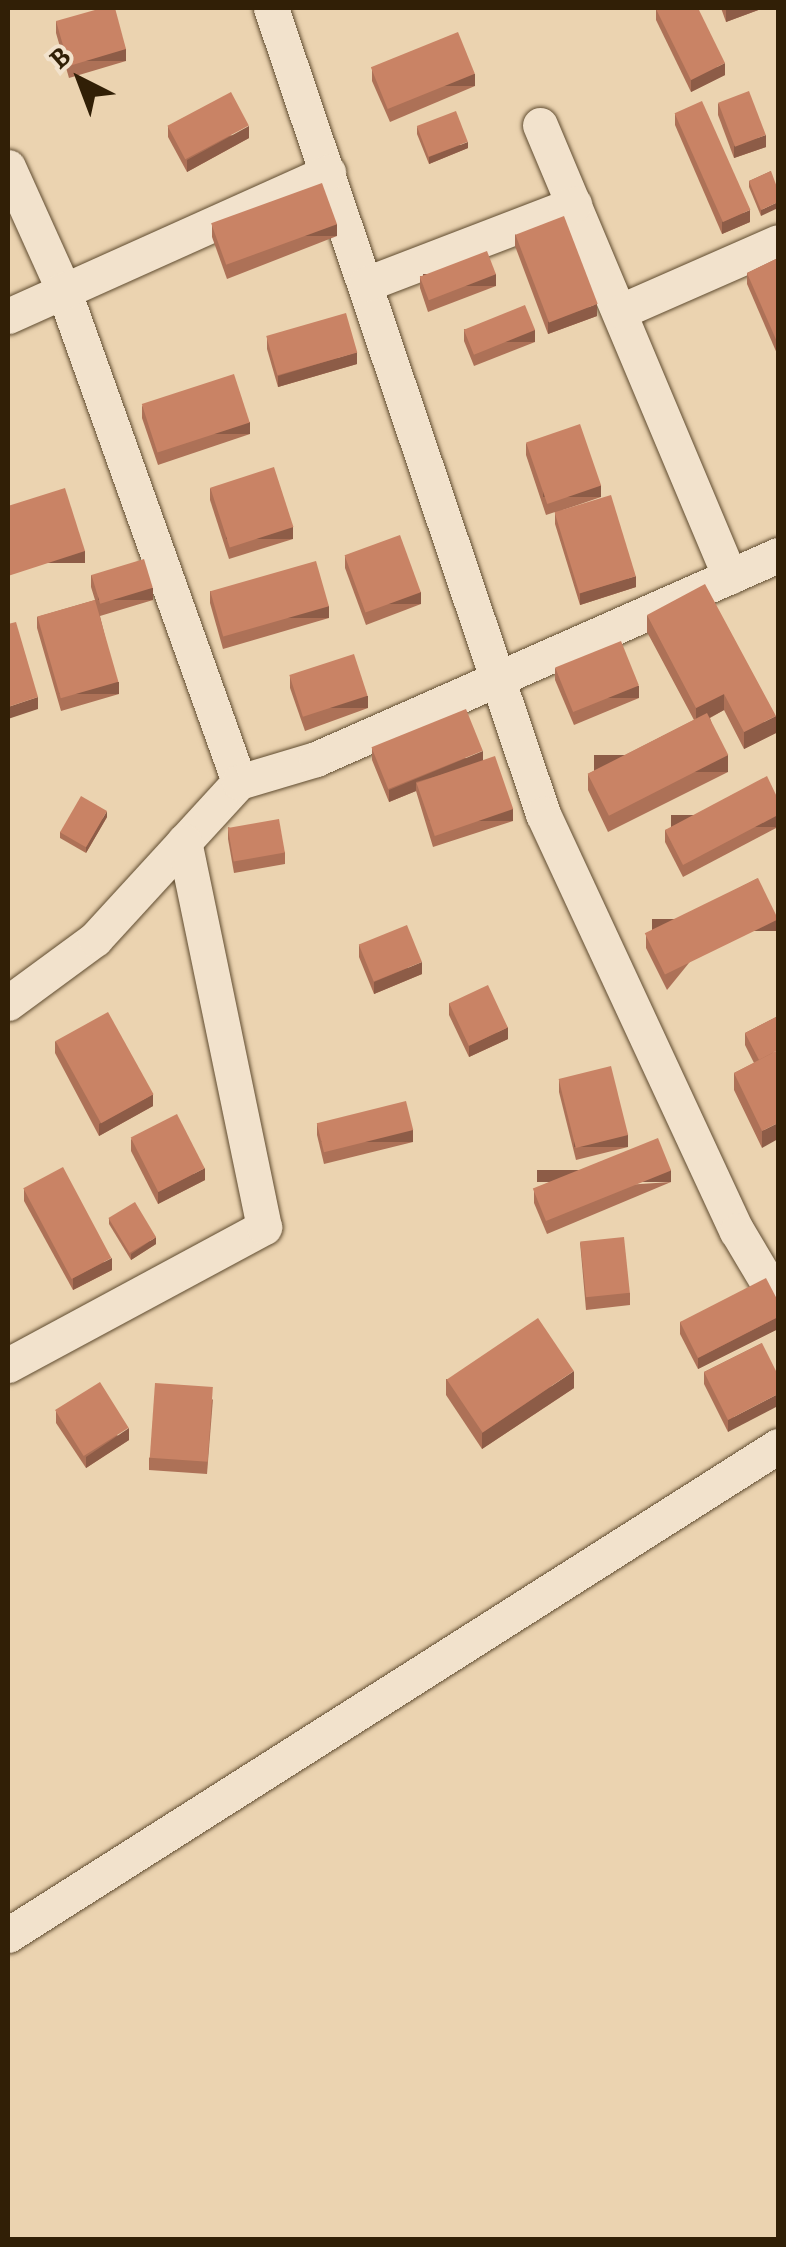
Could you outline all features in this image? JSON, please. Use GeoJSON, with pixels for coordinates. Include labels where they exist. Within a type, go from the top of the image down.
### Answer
{"type":"FeatureCollection","features":[{"type":"Feature","properties":{"kind":"street"},"geometry":{"type":"LineString","coordinates":[[271,8],[543,814],[737,1231],[778,1300]]}},
{"type":"Feature","properties":{"kind":"street"},"geometry":{"type":"LineString","coordinates":[[540,125],[730,577]]}},
{"type":"Feature","properties":{"kind":"street"},"geometry":{"type":"LineString","coordinates":[[8,168],[62,289],[239,782]]}},
{"type":"Feature","properties":{"kind":"street"},"geometry":{"type":"LineString","coordinates":[[8,316],[328,172]]}},
{"type":"Feature","properties":{"kind":"street"},"geometry":{"type":"LineString","coordinates":[[366,284],[574,204]]}},
{"type":"Feature","properties":{"kind":"street"},"geometry":{"type":"LineString","coordinates":[[621,311],[778,242]]}},
{"type":"Feature","properties":{"kind":"street"},"geometry":{"type":"LineString","coordinates":[[8,1003],[95,939],[239,782],[316,758],[778,555]]}},
{"type":"Feature","properties":{"kind":"street"},"geometry":{"type":"LineString","coordinates":[[8,1365],[264,1227],[184,841]]}},
{"type":"Feature","properties":{"kind":"street"},"geometry":{"type":"LineString","coordinates":[[8,1935],[778,1446]]}},
{"type":"Feature","properties":{"kind":"building"},"geometry":{"type":"Polygon","coordinates":[[[115,8],[126,49],[69,66],[56,21],[115,8]]]}},
{"type":"Feature","properties":{"kind":"building"},"geometry":{"type":"Polygon","coordinates":[[[658,8],[698,8],[725,63],[691,80],[658,8]]]}},
{"type":"Feature","properties":{"kind":"building"},"geometry":{"type":"Polygon","coordinates":[[[458,32],[475,74],[388,109],[371,67],[458,32]]]}},
{"type":"Feature","properties":{"kind":"building"},"geometry":{"type":"Polygon","coordinates":[[[749,91],[766,135],[735,147],[718,103],[749,91]]]}},
{"type":"Feature","properties":{"kind":"building"},"geometry":{"type":"Polygon","coordinates":[[[231,92],[249,126],[185,159],[167,126],[231,92]]]}},
{"type":"Feature","properties":{"kind":"building"},"geometry":{"type":"Polygon","coordinates":[[[702,101],[750,210],[723,222],[675,113],[702,101]]]}},
{"type":"Feature","properties":{"kind":"building"},"geometry":{"type":"Polygon","coordinates":[[[456,111],[468,142],[429,157],[417,126],[456,111]]]}},
{"type":"Feature","properties":{"kind":"building"},"geometry":{"type":"Polygon","coordinates":[[[771,171],[778,202],[761,210],[749,181],[771,171]]]}},
{"type":"Feature","properties":{"kind":"building"},"geometry":{"type":"Polygon","coordinates":[[[322,183],[337,224],[226,265],[211,223],[322,183]]]}},
{"type":"Feature","properties":{"kind":"building"},"geometry":{"type":"Polygon","coordinates":[[[564,216],[598,304],[549,322],[515,235],[564,216]]]}},
{"type":"Feature","properties":{"kind":"building"},"geometry":{"type":"Polygon","coordinates":[[[487,251],[496,274],[429,300],[420,277],[487,251]]]}},
{"type":"Feature","properties":{"kind":"building"},"geometry":{"type":"Polygon","coordinates":[[[778,258],[778,344],[747,273],[778,258]]]}},
{"type":"Feature","properties":{"kind":"building"},"geometry":{"type":"Polygon","coordinates":[[[525,305],[535,330],[474,355],[464,330],[525,305]]]}},
{"type":"Feature","properties":{"kind":"building"},"geometry":{"type":"Polygon","coordinates":[[[346,313],[357,352],[278,375],[266,336],[346,313]]]}},
{"type":"Feature","properties":{"kind":"building"},"geometry":{"type":"Polygon","coordinates":[[[234,374],[250,423],[158,452],[142,404],[234,374]]]}},
{"type":"Feature","properties":{"kind":"building"},"geometry":{"type":"Polygon","coordinates":[[[580,424],[601,485],[547,504],[526,443],[580,424]]]}},
{"type":"Feature","properties":{"kind":"building"},"geometry":{"type":"Polygon","coordinates":[[[274,467],[293,527],[230,548],[210,488],[274,467]]]}},
{"type":"Feature","properties":{"kind":"building"},"geometry":{"type":"Polygon","coordinates":[[[65,488],[85,551],[8,576],[8,506],[65,488]]]}},
{"type":"Feature","properties":{"kind":"building"},"geometry":{"type":"Polygon","coordinates":[[[611,495],[636,576],[579,594],[555,512],[611,495]]]}},
{"type":"Feature","properties":{"kind":"building"},"geometry":{"type":"Polygon","coordinates":[[[400,535],[421,592],[365,613],[345,555],[400,535]]]}},
{"type":"Feature","properties":{"kind":"building"},"geometry":{"type":"Polygon","coordinates":[[[144,559],[153,588],[100,604],[91,575],[144,559]]]}},
{"type":"Feature","properties":{"kind":"building"},"geometry":{"type":"Polygon","coordinates":[[[316,561],[329,606],[223,636],[210,591],[316,561]]]}},
{"type":"Feature","properties":{"kind":"building"},"geometry":{"type":"Polygon","coordinates":[[[705,584],[776,716],[744,732],[724,694],[696,708],[647,615],[705,584]]]}},
{"type":"Feature","properties":{"kind":"building"},"geometry":{"type":"Polygon","coordinates":[[[95,600],[118,682],[61,698],[37,617],[95,600]]]}},
{"type":"Feature","properties":{"kind":"building"},"geometry":{"type":"Polygon","coordinates":[[[16,622],[38,697],[8,707],[8,624],[16,622]]]}},
{"type":"Feature","properties":{"kind":"building"},"geometry":{"type":"Polygon","coordinates":[[[621,641],[639,686],[573,712],[555,668],[621,641]]]}},
{"type":"Feature","properties":{"kind":"building"},"geometry":{"type":"Polygon","coordinates":[[[354,654],[368,696],[303,717],[289,675],[354,654]]]}},
{"type":"Feature","properties":{"kind":"building"},"geometry":{"type":"Polygon","coordinates":[[[466,709],[483,751],[388,789],[371,747],[466,709]]]}},
{"type":"Feature","properties":{"kind":"building"},"geometry":{"type":"Polygon","coordinates":[[[707,713],[728,755],[609,816],[588,774],[707,713]]]}},
{"type":"Feature","properties":{"kind":"building"},"geometry":{"type":"Polygon","coordinates":[[[495,756],[513,809],[435,836],[417,783],[495,756]]]}},
{"type":"Feature","properties":{"kind":"building"},"geometry":{"type":"Polygon","coordinates":[[[767,776],[778,799],[778,815],[683,865],[665,830],[767,776]]]}},
{"type":"Feature","properties":{"kind":"building"},"geometry":{"type":"Polygon","coordinates":[[[81,796],[107,811],[86,847],[60,832],[81,796]]]}},
{"type":"Feature","properties":{"kind":"building"},"geometry":{"type":"Polygon","coordinates":[[[279,819],[285,852],[234,862],[228,828],[279,819]]]}},
{"type":"Feature","properties":{"kind":"building"},"geometry":{"type":"Polygon","coordinates":[[[758,878],[778,919],[665,975],[645,933],[758,878]]]}},
{"type":"Feature","properties":{"kind":"building"},"geometry":{"type":"Polygon","coordinates":[[[407,925],[422,962],[374,982],[359,944],[407,925]]]}},
{"type":"Feature","properties":{"kind":"building"},"geometry":{"type":"Polygon","coordinates":[[[488,985],[508,1028],[469,1046],[449,1003],[488,985]]]}},
{"type":"Feature","properties":{"kind":"building"},"geometry":{"type":"Polygon","coordinates":[[[108,1012],[154,1094],[101,1123],[56,1041],[108,1012]]]}},
{"type":"Feature","properties":{"kind":"building"},"geometry":{"type":"Polygon","coordinates":[[[778,1016],[778,1050],[759,1060],[745,1033],[778,1016]]]}},
{"type":"Feature","properties":{"kind":"building"},"geometry":{"type":"Polygon","coordinates":[[[778,1050],[778,1123],[762,1131],[734,1073],[778,1050]]]}},
{"type":"Feature","properties":{"kind":"building"},"geometry":{"type":"Polygon","coordinates":[[[611,1066],[628,1135],[576,1148],[559,1079],[611,1066]]]}},
{"type":"Feature","properties":{"kind":"building"},"geometry":{"type":"Polygon","coordinates":[[[406,1101],[413,1130],[324,1152],[317,1123],[406,1101]]]}},
{"type":"Feature","properties":{"kind":"building"},"geometry":{"type":"Polygon","coordinates":[[[177,1114],[205,1168],[158,1192],[131,1138],[177,1114]]]}},
{"type":"Feature","properties":{"kind":"building"},"geometry":{"type":"Polygon","coordinates":[[[658,1138],[671,1170],[546,1221],[533,1189],[658,1138]]]}},
{"type":"Feature","properties":{"kind":"building"},"geometry":{"type":"Polygon","coordinates":[[[63,1167],[111,1258],[72,1279],[23,1188],[63,1167]]]}},
{"type":"Feature","properties":{"kind":"building"},"geometry":{"type":"Polygon","coordinates":[[[135,1202],[156,1237],[130,1253],[108,1218],[135,1202]]]}},
{"type":"Feature","properties":{"kind":"building"},"geometry":{"type":"Polygon","coordinates":[[[624,1237],[630,1293],[586,1297],[580,1242],[624,1237]]]}},
{"type":"Feature","properties":{"kind":"building"},"geometry":{"type":"Polygon","coordinates":[[[766,1278],[778,1301],[778,1317],[698,1358],[680,1322],[766,1278]]]}},
{"type":"Feature","properties":{"kind":"building"},"geometry":{"type":"Polygon","coordinates":[[[538,1318],[574,1371],[483,1433],[447,1380],[538,1318]]]}},
{"type":"Feature","properties":{"kind":"building"},"geometry":{"type":"Polygon","coordinates":[[[762,1343],[778,1375],[778,1394],[728,1420],[704,1372],[762,1343]]]}},
{"type":"Feature","properties":{"kind":"building"},"geometry":{"type":"Polygon","coordinates":[[[100,1382],[129,1428],[84,1456],[55,1410],[100,1382]]]}},
{"type":"Feature","properties":{"kind":"building"},"geometry":{"type":"Polygon","coordinates":[[[155,1383],[213,1387],[208,1462],[150,1458],[155,1383]]]}}]}
